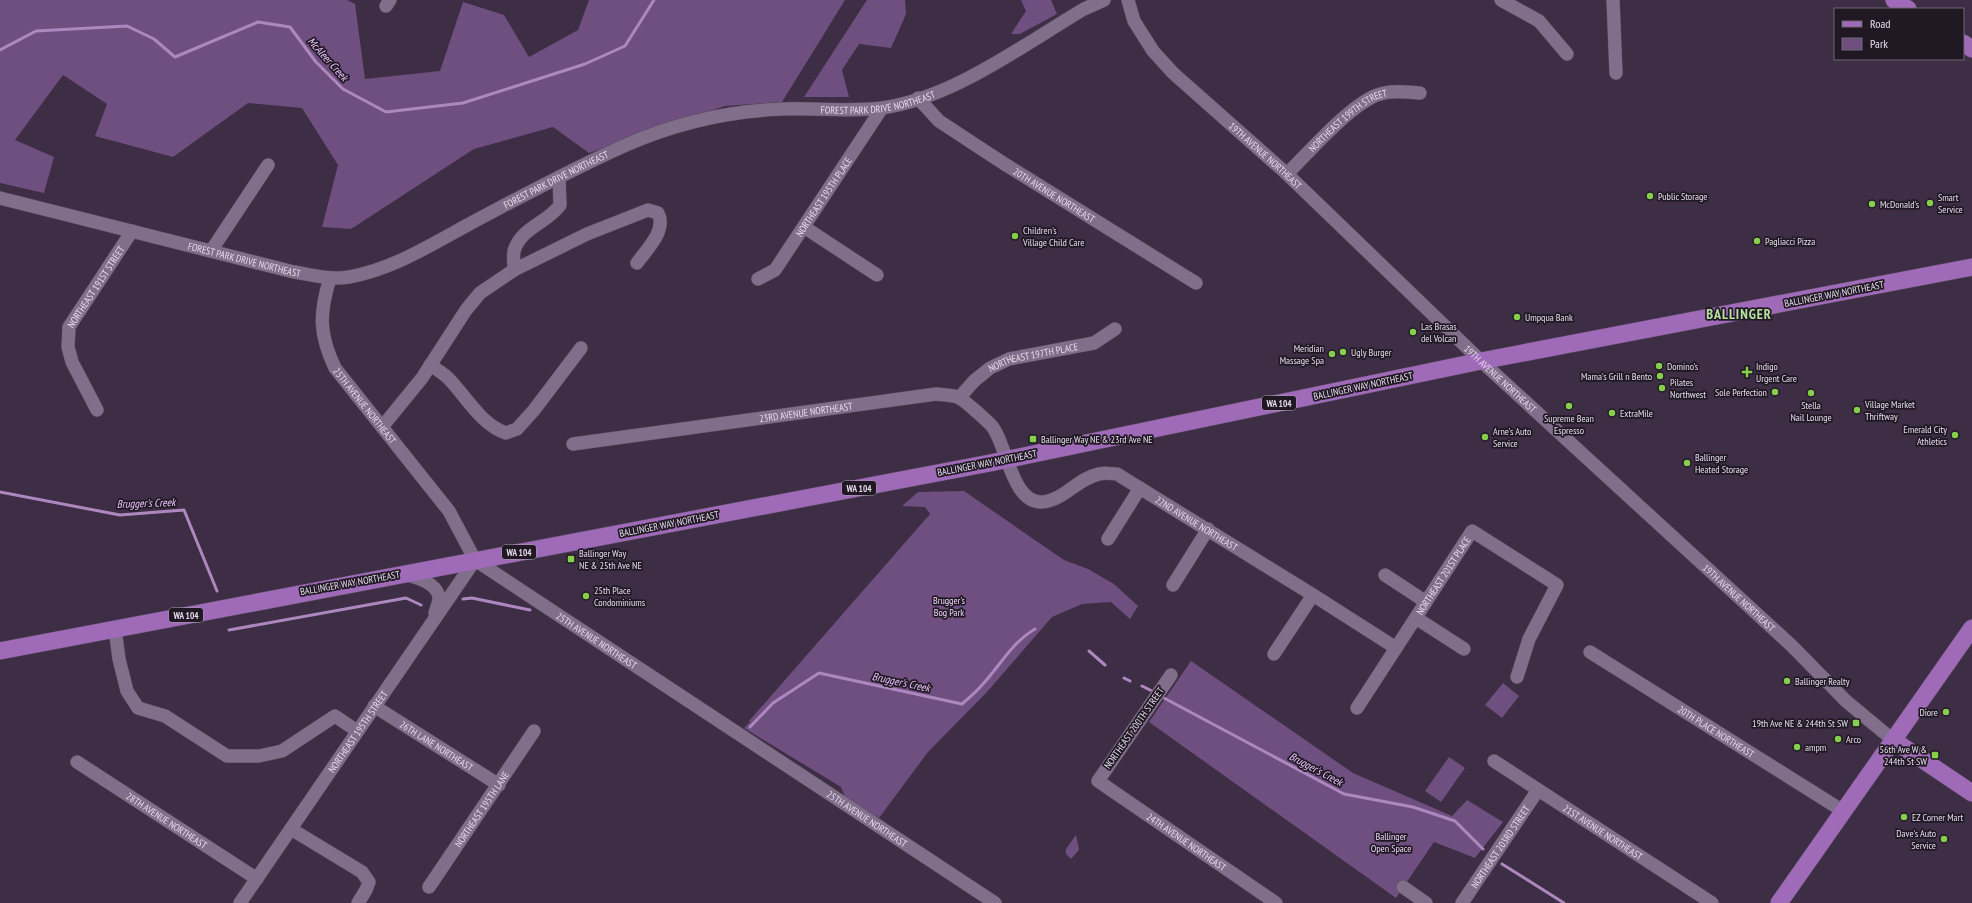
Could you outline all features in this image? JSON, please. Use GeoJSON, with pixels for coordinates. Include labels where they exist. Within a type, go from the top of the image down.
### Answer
{"type":"FeatureCollection","features":[{"type":"Feature","properties":{"kind":"main road"},"geometry":{"type":"LineString","coordinates":[[1894,0],[1906,8]]}},
{"type":"Feature","properties":{"kind":"main road","name":"BALLINGER WAY NORTHEAST"},"geometry":{"type":"LineString","coordinates":[[0,651],[1008,460],[1481,361],[1972,267]]}},
{"type":"Feature","properties":{"kind":"main road"},"geometry":{"type":"LineString","coordinates":[[1779,903],[1972,628]]}},
{"type":"Feature","properties":{"kind":"main road"},"geometry":{"type":"LineString","coordinates":[[1893,740],[1972,793]]}},
{"type":"Feature","properties":{"kind":"street","name":"FOREST PARK DRIVE NORTHEAST"},"geometry":{"type":"LineString","coordinates":[[0,198],[294,272],[330,278],[350,276],[385,266],[420,251],[559,177],[628,144],[691,121],[726,114],[782,109],[882,108],[918,98],[966,80],[1084,9],[1104,0]]}},
{"type":"Feature","properties":{"kind":"street","name":"19TH AVENUE NORTHEAST"},"geometry":{"type":"LineString","coordinates":[[1128,0],[1134,21],[1158,56],[1173,73],[1287,174],[1481,361],[1792,646],[1846,701],[1893,740]]}},
{"type":"Feature","properties":{"kind":"street"},"geometry":{"type":"LineString","coordinates":[[1501,0],[1540,21],[1567,54]]}},
{"type":"Feature","properties":{"kind":"street"},"geometry":{"type":"LineString","coordinates":[[1613,0],[1616,73]]}},
{"type":"Feature","properties":{"kind":"street","name":"NORTHEAST 199TH STREET"},"geometry":{"type":"LineString","coordinates":[[1287,174],[1358,105],[1378,95],[1400,92],[1420,93]]}},
{"type":"Feature","properties":{"kind":"street","name":"20TH AVENUE NORTHEAST"},"geometry":{"type":"LineString","coordinates":[[918,98],[939,121],[996,159],[1196,283]]}},
{"type":"Feature","properties":{"kind":"street","name":"NORTHEAST 195TH PLACE"},"geometry":{"type":"LineString","coordinates":[[758,279],[775,270],[882,108]]}},
{"type":"Feature","properties":{"kind":"street"},"geometry":{"type":"LineString","coordinates":[[211,251],[268,165]]}},
{"type":"Feature","properties":{"kind":"street"},"geometry":{"type":"LineString","coordinates":[[514,270],[514,251],[521,239],[528,230],[550,215],[560,205],[559,177]]}},
{"type":"Feature","properties":{"kind":"street"},"geometry":{"type":"LineString","coordinates":[[382,427],[430,365],[466,310],[480,292],[514,270],[587,234],[648,210],[658,212],[661,218],[659,232],[638,263]]}},
{"type":"Feature","properties":{"kind":"street"},"geometry":{"type":"LineString","coordinates":[[804,227],[877,275]]}},
{"type":"Feature","properties":{"kind":"street","name":"NORTHEAST 191ST STREET"},"geometry":{"type":"LineString","coordinates":[[97,410],[72,362],[68,347],[69,327],[132,231]]}},
{"type":"Feature","properties":{"kind":"street","name":"25TH AVENUE NORTHEAST"},"geometry":{"type":"LineString","coordinates":[[330,278],[322,304],[322,329],[327,350],[335,368],[448,511],[476,560],[995,903]]}},
{"type":"Feature","properties":{"kind":"street","name":"NORTHEAST 197TH PLACE"},"geometry":{"type":"LineString","coordinates":[[959,398],[974,381],[990,368],[1009,359],[1094,343],[1115,329]]}},
{"type":"Feature","properties":{"kind":"street"},"geometry":{"type":"LineString","coordinates":[[430,365],[447,376],[472,406],[498,430],[506,433],[518,429],[581,348]]}},
{"type":"Feature","properties":{"kind":"street","name":"23RD AVENUE NORTHEAST"},"geometry":{"type":"LineString","coordinates":[[572,444],[936,394],[959,398]]}},
{"type":"Feature","properties":{"kind":"street"},"geometry":{"type":"LineString","coordinates":[[959,398],[991,425],[1008,460]]}},
{"type":"Feature","properties":{"kind":"street","name":"22ND AVENUE NORTHEAST"},"geometry":{"type":"LineString","coordinates":[[1008,460],[1018,489],[1029,499],[1042,502],[1057,497],[1079,482],[1099,474],[1118,474],[1312,594],[1396,648]]}},
{"type":"Feature","properties":{"kind":"street"},"geometry":{"type":"LineString","coordinates":[[1108,539],[1140,488]]}},
{"type":"Feature","properties":{"kind":"street"},"geometry":{"type":"LineString","coordinates":[[1174,585],[1208,530]]}},
{"type":"Feature","properties":{"kind":"street","name":"NORTHEAST 201ST PLACE"},"geometry":{"type":"LineString","coordinates":[[1357,708],[1472,531],[1557,585],[1528,639],[1517,677]]}},
{"type":"Feature","properties":{"kind":"street","name":"NORTHEAST 195TH STREET"},"geometry":{"type":"LineString","coordinates":[[240,903],[374,706],[476,560]]}},
{"type":"Feature","properties":{"kind":"street"},"geometry":{"type":"LineString","coordinates":[[404,574],[423,579],[437,591],[439,599],[431,624]]}},
{"type":"Feature","properties":{"kind":"street"},"geometry":{"type":"LineString","coordinates":[[1385,575],[1426,602]]}},
{"type":"Feature","properties":{"kind":"street"},"geometry":{"type":"LineString","coordinates":[[1274,654],[1312,594]]}},
{"type":"Feature","properties":{"kind":"street"},"geometry":{"type":"LineString","coordinates":[[1416,618],[1464,649]]}},
{"type":"Feature","properties":{"kind":"street"},"geometry":{"type":"LineString","coordinates":[[115,629],[119,660],[127,691],[138,708],[166,716],[227,756],[259,756],[282,751],[335,716],[357,731]]}},
{"type":"Feature","properties":{"kind":"street","name":"20TH PLACE NORTHEAST"},"geometry":{"type":"LineString","coordinates":[[1590,652],[1843,811]]}},
{"type":"Feature","properties":{"kind":"street","name":"NORTHEAST 200TH STREET"},"geometry":{"type":"LineString","coordinates":[[1098,781],[1171,675]]}},
{"type":"Feature","properties":{"kind":"street","name":"26TH LANE NORTHEAST"},"geometry":{"type":"LineString","coordinates":[[374,706],[499,785]]}},
{"type":"Feature","properties":{"kind":"street","name":"NORTHEAST 195TH LANE"},"geometry":{"type":"LineString","coordinates":[[429,887],[534,732]]}},
{"type":"Feature","properties":{"kind":"street","name":"21ST AVENUE NORTHEAST"},"geometry":{"type":"LineString","coordinates":[[1494,761],[1712,903]]}},
{"type":"Feature","properties":{"kind":"street","name":"28TH AVENUE NORTHEAST"},"geometry":{"type":"LineString","coordinates":[[76,762],[257,879]]}},
{"type":"Feature","properties":{"kind":"street","name":"24TH AVENUE NORTHEAST"},"geometry":{"type":"LineString","coordinates":[[1098,781],[1276,903]]}},
{"type":"Feature","properties":{"kind":"street","name":"NORTHEAST 203RD STREET"},"geometry":{"type":"LineString","coordinates":[[1462,903],[1538,790]]}},
{"type":"Feature","properties":{"kind":"street"},"geometry":{"type":"LineString","coordinates":[[291,829],[362,872],[369,882],[358,903]]}},
{"type":"Feature","properties":{"kind":"street"},"geometry":{"type":"LineString","coordinates":[[1403,887],[1426,903]]}},
{"type":"Feature","properties":{"kind":"green space"},"geometry":{"type":"Polygon","coordinates":[[[0,0],[347,0],[355,4],[365,79],[440,71],[463,2],[504,15],[529,57],[578,30],[589,0],[845,0],[782,102],[725,106],[589,153],[553,127],[474,149],[351,229],[322,227],[338,165],[302,108],[248,103],[173,157],[95,136],[107,104],[63,75],[15,140],[54,157],[44,193],[0,183],[0,0]]]}},
{"type":"Feature","properties":{"kind":"green space"},"geometry":{"type":"Polygon","coordinates":[[[867,0],[905,0],[906,14],[891,48],[859,44],[842,70],[849,97],[804,97],[867,0]]]}},
{"type":"Feature","properties":{"kind":"green space"},"geometry":{"type":"Polygon","coordinates":[[[1021,0],[1051,0],[1057,14],[1020,34],[1011,34],[1026,11],[1021,0]]]}},
{"type":"Feature","properties":{"kind":"green space","name":"Brugger's Bog Park"},"geometry":{"type":"Polygon","coordinates":[[[964,491],[1064,560],[1088,569],[1114,584],[1138,606],[1130,619],[1111,602],[1082,604],[1052,617],[987,692],[928,752],[879,818],[845,797],[841,787],[744,728],[930,514],[925,507],[902,506],[918,492],[964,491]]]}},
{"type":"Feature","properties":{"kind":"green space","name":"Ballinger Open Space"},"geometry":{"type":"Polygon","coordinates":[[[1191,661],[1353,773],[1452,816],[1467,800],[1503,822],[1475,858],[1434,842],[1396,898],[1149,722],[1191,661]]]}},
{"type":"Feature","properties":{"kind":"green space"},"geometry":{"type":"Polygon","coordinates":[[[1503,683],[1519,696],[1502,718],[1485,705],[1503,683]]]}},
{"type":"Feature","properties":{"kind":"green space"},"geometry":{"type":"Polygon","coordinates":[[[1449,757],[1465,768],[1441,802],[1425,791],[1449,757]]]}},
{"type":"Feature","properties":{"kind":"green space"},"geometry":{"type":"Polygon","coordinates":[[[1076,835],[1079,850],[1071,859],[1066,854],[1066,849],[1076,835]]]}},
{"type":"Feature","properties":{"kind":"waterway","name":"McAleer Creek"},"geometry":{"type":"LineString","coordinates":[[0,50],[36,31],[127,26],[154,39],[175,57],[258,22],[290,27],[316,62],[343,89],[386,112],[463,103],[585,64],[625,46],[654,0]]}},
{"type":"Feature","properties":{"kind":"waterway","name":"Brugger's Creek"},"geometry":{"type":"LineString","coordinates":[[0,492],[120,515],[184,510],[217,591]]}},
{"type":"Feature","properties":{"kind":"waterway","name":"Brugger's Creek"},"geometry":{"type":"LineString","coordinates":[[229,630],[406,598],[421,605]]}},
{"type":"Feature","properties":{"kind":"waterway","name":"Brugger's Creek"},"geometry":{"type":"LineString","coordinates":[[463,599],[472,598],[530,610]]}},
{"type":"Feature","properties":{"kind":"waterway","name":"Brugger's Creek"},"geometry":{"type":"LineString","coordinates":[[750,727],[773,703],[819,673],[962,704],[980,688],[1012,648],[1035,629]]}},
{"type":"Feature","properties":{"kind":"waterway","name":"Brugger's Creek"},"geometry":{"type":"LineString","coordinates":[[1089,651],[1105,665]]}},
{"type":"Feature","properties":{"kind":"waterway","name":"Brugger's Creek"},"geometry":{"type":"LineString","coordinates":[[1124,678],[1130,681]]}},
{"type":"Feature","properties":{"kind":"waterway","name":"Brugger's Creek"},"geometry":{"type":"LineString","coordinates":[[1142,686],[1152,691]]}},
{"type":"Feature","properties":{"kind":"waterway","name":"Brugger's Creek"},"geometry":{"type":"LineString","coordinates":[[1164,698],[1344,794],[1413,807],[1455,821],[1483,849]]}},
{"type":"Feature","properties":{"kind":"waterway","name":"Brugger's Creek"},"geometry":{"type":"LineString","coordinates":[[1502,864],[1564,903]]}},
{"type":"Feature","properties":{"kind":"place","name":"Public Storage"},"geometry":{"type":"Point","coordinates":[1650,196]}},
{"type":"Feature","properties":{"kind":"place","name":"Smart Service"},"geometry":{"type":"Point","coordinates":[1930,203]}},
{"type":"Feature","properties":{"kind":"place","name":"McDonald's"},"geometry":{"type":"Point","coordinates":[1872,204]}},
{"type":"Feature","properties":{"kind":"place","name":"Children's Village Child Care"},"geometry":{"type":"Point","coordinates":[1015,236]}},
{"type":"Feature","properties":{"kind":"place","name":"Pagliacci Pizza"},"geometry":{"type":"Point","coordinates":[1757,241]}},
{"type":"Feature","properties":{"kind":"place","name":"Umpqua Bank"},"geometry":{"type":"Point","coordinates":[1517,317]}},
{"type":"Feature","properties":{"kind":"place","name":"Las Brasas del Volcan"},"geometry":{"type":"Point","coordinates":[1413,332]}},
{"type":"Feature","properties":{"kind":"place","name":"Ugly Burger"},"geometry":{"type":"Point","coordinates":[1343,352]}},
{"type":"Feature","properties":{"kind":"place","name":"Meridian Massage Spa"},"geometry":{"type":"Point","coordinates":[1332,354]}},
{"type":"Feature","properties":{"kind":"place","name":"Domino's"},"geometry":{"type":"Point","coordinates":[1659,366]}},
{"type":"Feature","properties":{"kind":"place","name":"Indigo Urgent Care"},"geometry":{"type":"Point","coordinates":[1747,372]}},
{"type":"Feature","properties":{"kind":"place","name":"Mama's Grill n Bento"},"geometry":{"type":"Point","coordinates":[1660,376]}},
{"type":"Feature","properties":{"kind":"place","name":"Pilates Northwest"},"geometry":{"type":"Point","coordinates":[1662,388]}},
{"type":"Feature","properties":{"kind":"place","name":"Sole Perfection"},"geometry":{"type":"Point","coordinates":[1775,392]}},
{"type":"Feature","properties":{"kind":"place","name":"Stella Nail Lounge"},"geometry":{"type":"Point","coordinates":[1811,393]}},
{"type":"Feature","properties":{"kind":"place","name":"Supreme Bean Espresso"},"geometry":{"type":"Point","coordinates":[1569,406]}},
{"type":"Feature","properties":{"kind":"place","name":"Village Market Thriftway"},"geometry":{"type":"Point","coordinates":[1857,410]}},
{"type":"Feature","properties":{"kind":"place","name":"ExtraMile"},"geometry":{"type":"Point","coordinates":[1612,413]}},
{"type":"Feature","properties":{"kind":"place","name":"Emerald City Athletics"},"geometry":{"type":"Point","coordinates":[1955,435]}},
{"type":"Feature","properties":{"kind":"place","name":"Arne’s Auto Service"},"geometry":{"type":"Point","coordinates":[1485,437]}},
{"type":"Feature","properties":{"kind":"place","name":"Ballinger Way NE & 23rd Ave NE"},"geometry":{"type":"Point","coordinates":[1033,439]}},
{"type":"Feature","properties":{"kind":"place","name":"Ballinger Heated Storage"},"geometry":{"type":"Point","coordinates":[1687,463]}},
{"type":"Feature","properties":{"kind":"place","name":"Ballinger Way NE & 25th Ave NE"},"geometry":{"type":"Point","coordinates":[571,559]}},
{"type":"Feature","properties":{"kind":"place","name":"25th Place Condominiums"},"geometry":{"type":"Point","coordinates":[586,596]}},
{"type":"Feature","properties":{"kind":"place","name":"Ballinger Realty"},"geometry":{"type":"Point","coordinates":[1787,681]}},
{"type":"Feature","properties":{"kind":"place","name":"Diore"},"geometry":{"type":"Point","coordinates":[1946,712]}},
{"type":"Feature","properties":{"kind":"place","name":"19th Ave NE & 244th St SW"},"geometry":{"type":"Point","coordinates":[1856,723]}},
{"type":"Feature","properties":{"kind":"place","name":"Arco"},"geometry":{"type":"Point","coordinates":[1838,739]}},
{"type":"Feature","properties":{"kind":"place","name":"ampm"},"geometry":{"type":"Point","coordinates":[1797,747]}},
{"type":"Feature","properties":{"kind":"place","name":"56th Ave W & 244th St SW"},"geometry":{"type":"Point","coordinates":[1935,755]}},
{"type":"Feature","properties":{"kind":"place","name":"EZ Corner Mart"},"geometry":{"type":"Point","coordinates":[1904,817]}},
{"type":"Feature","properties":{"kind":"place","name":"Dave's Auto Service"},"geometry":{"type":"Point","coordinates":[1944,839]}},
{"type":"Feature","properties":{"kind":"district","name":"BALLINGER"},"geometry":{"type":"Point","coordinates":[1739,314]}}]}
